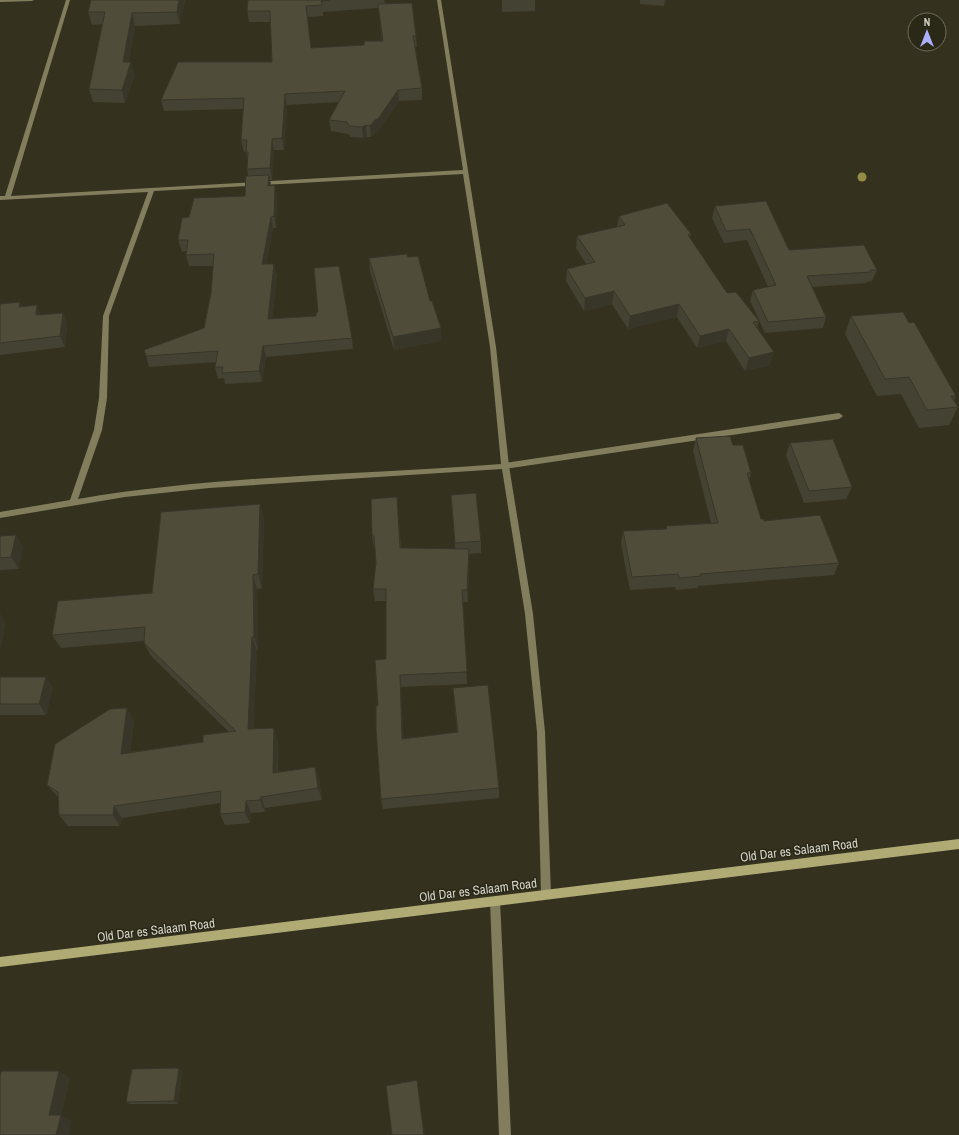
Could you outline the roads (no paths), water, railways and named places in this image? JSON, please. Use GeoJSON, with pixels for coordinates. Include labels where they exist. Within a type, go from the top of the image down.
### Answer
{"type":"FeatureCollection","features":[{"type":"Feature","properties":{"kind":"main road","name":"Old Dar es Salaam Road"},"geometry":{"type":"LineString","coordinates":[[0,962],[959,844]]}},
{"type":"Feature","properties":{"kind":"street"},"geometry":{"type":"LineString","coordinates":[[0,1],[32,0]]}},
{"type":"Feature","properties":{"kind":"street"},"geometry":{"type":"LineString","coordinates":[[8,197],[68,0]]}},
{"type":"Feature","properties":{"kind":"street"},"geometry":{"type":"LineString","coordinates":[[439,0],[493,347],[505,466],[529,614],[541,732],[546,894]]}},
{"type":"Feature","properties":{"kind":"street"},"geometry":{"type":"LineString","coordinates":[[0,198],[466,172]]}},
{"type":"Feature","properties":{"kind":"street"},"geometry":{"type":"LineString","coordinates":[[73,503],[98,430],[103,398],[106,316],[151,190]]}},
{"type":"Feature","properties":{"kind":"street"},"geometry":{"type":"LineString","coordinates":[[0,515],[167,489],[350,475],[433,472],[505,466],[839,416]]}},
{"type":"Feature","properties":{"kind":"street"},"geometry":{"type":"LineString","coordinates":[[494,901],[505,1135]]}}]}
